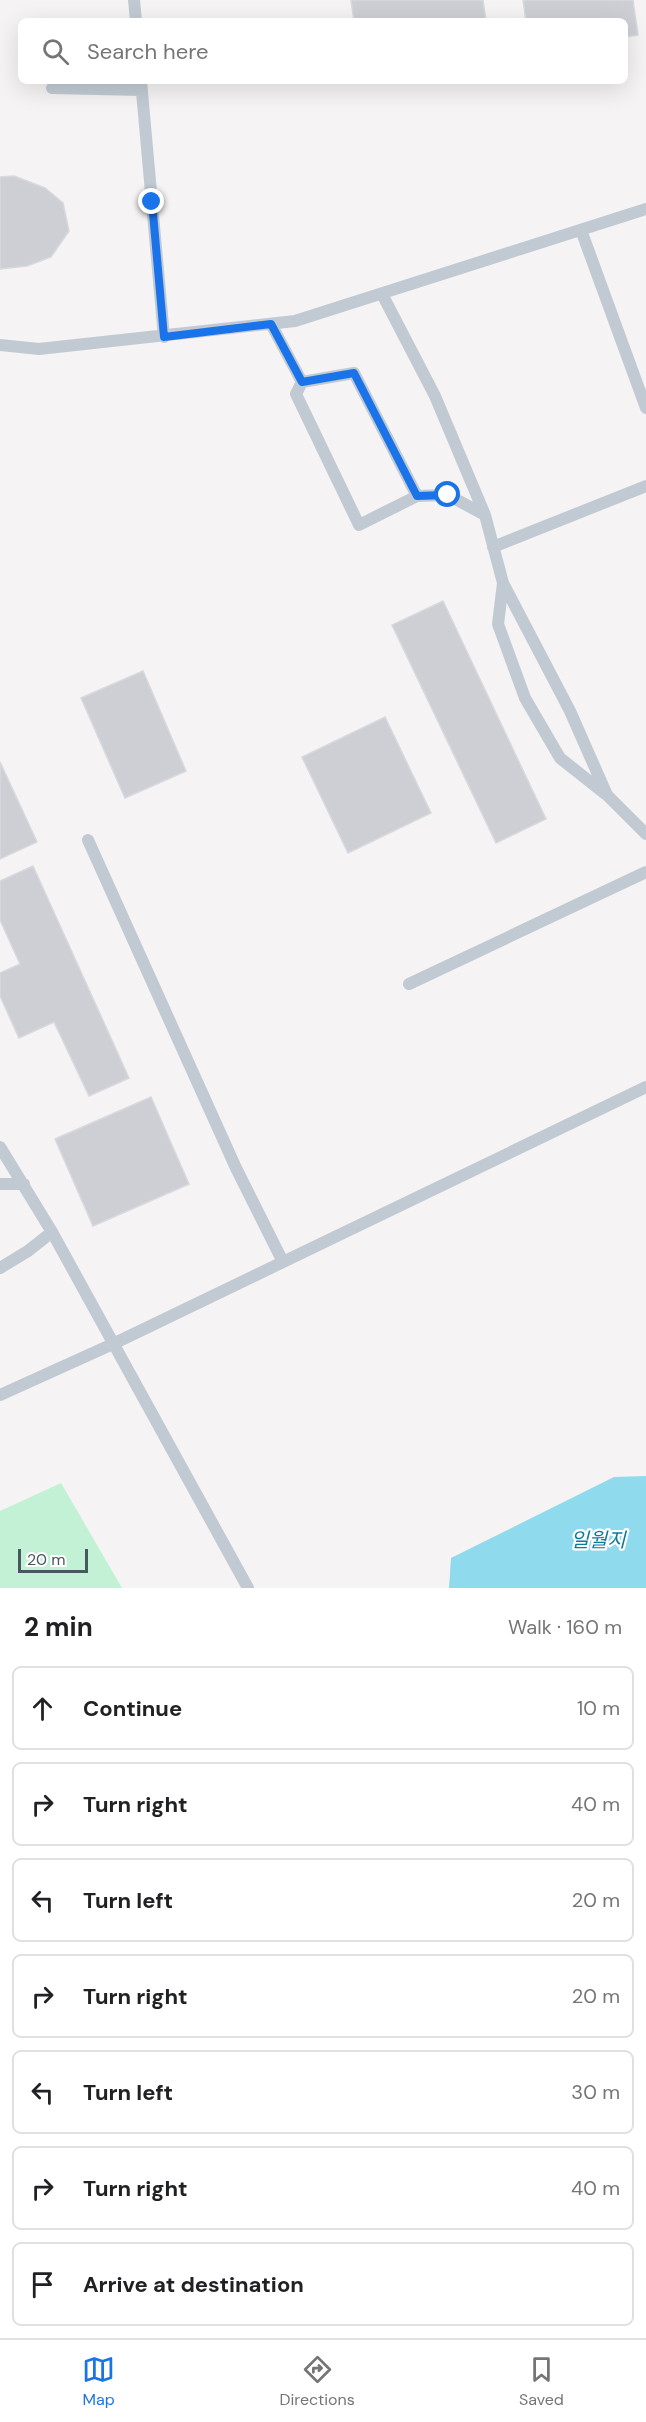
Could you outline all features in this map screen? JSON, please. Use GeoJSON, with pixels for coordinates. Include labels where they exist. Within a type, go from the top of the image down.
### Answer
{"type":"FeatureCollection","features":[{"type":"Feature","properties":{"kind":"lane"},"geometry":{"type":"LineString","coordinates":[[134,0],[136,18]]}},
{"type":"Feature","properties":{"kind":"lane"},"geometry":{"type":"LineString","coordinates":[[52,88],[142,86],[164,337]]}},
{"type":"Feature","properties":{"kind":"lane"},"geometry":{"type":"LineString","coordinates":[[0,345],[39,349],[295,321],[646,209]]}},
{"type":"Feature","properties":{"kind":"lane"},"geometry":{"type":"LineString","coordinates":[[581,230],[646,408]]}},
{"type":"Feature","properties":{"kind":"lane"},"geometry":{"type":"LineString","coordinates":[[382,294],[435,396],[485,515],[503,583],[570,711],[608,796]]}},
{"type":"Feature","properties":{"kind":"lane"},"geometry":{"type":"LineString","coordinates":[[271,324],[302,382]]}},
{"type":"Feature","properties":{"kind":"lane"},"geometry":{"type":"LineString","coordinates":[[302,382],[354,373],[417,496]]}},
{"type":"Feature","properties":{"kind":"lane"},"geometry":{"type":"LineString","coordinates":[[302,382],[296,394],[359,525],[417,496],[448,495],[485,515]]}},
{"type":"Feature","properties":{"kind":"lane"},"geometry":{"type":"LineString","coordinates":[[493,547],[646,486]]}},
{"type":"Feature","properties":{"kind":"lane"},"geometry":{"type":"LineString","coordinates":[[503,583],[498,624],[525,698],[560,758],[608,796],[646,834]]}},
{"type":"Feature","properties":{"kind":"lane"},"geometry":{"type":"LineString","coordinates":[[88,840],[236,1168],[283,1262]]}},
{"type":"Feature","properties":{"kind":"lane"},"geometry":{"type":"LineString","coordinates":[[409,984],[646,872]]}},
{"type":"Feature","properties":{"kind":"lane"},"geometry":{"type":"LineString","coordinates":[[0,1395],[115,1343],[646,1087]]}},
{"type":"Feature","properties":{"kind":"lane"},"geometry":{"type":"LineString","coordinates":[[0,1147],[24,1184],[115,1343],[248,1588]]}},
{"type":"Feature","properties":{"kind":"lane"},"geometry":{"type":"LineString","coordinates":[[0,1184],[24,1184]]}},
{"type":"Feature","properties":{"kind":"lane"},"geometry":{"type":"LineString","coordinates":[[0,1268],[28,1251],[52,1232]]}},
{"type":"Feature","properties":{"kind":"green space"},"geometry":{"type":"Polygon","coordinates":[[[61,1483],[122,1588],[0,1588],[0,1511],[61,1483]]]}},
{"type":"Feature","properties":{"kind":"water","name":"일월지"},"geometry":{"type":"Polygon","coordinates":[[[646,1476],[646,1588],[449,1588],[451,1558],[614,1477],[646,1476]]]}},
{"type":"Feature","properties":{"kind":"building"},"geometry":{"type":"Polygon","coordinates":[[[351,0],[483,0],[486,18],[354,18],[351,0]]]}},
{"type":"Feature","properties":{"kind":"building"},"geometry":{"type":"Polygon","coordinates":[[[523,0],[633,0],[638,35],[628,37],[628,18],[526,18],[523,0]]]}},
{"type":"Feature","properties":{"kind":"building"},"geometry":{"type":"Polygon","coordinates":[[[14,176],[45,188],[63,203],[69,231],[51,257],[27,266],[0,269],[0,177],[14,176]]]}},
{"type":"Feature","properties":{"kind":"building"},"geometry":{"type":"Polygon","coordinates":[[[443,601],[546,819],[496,843],[392,625],[443,601]]]}},
{"type":"Feature","properties":{"kind":"building"},"geometry":{"type":"Polygon","coordinates":[[[143,671],[186,771],[125,798],[81,698],[143,671]]]}},
{"type":"Feature","properties":{"kind":"building"},"geometry":{"type":"Polygon","coordinates":[[[385,717],[431,813],[348,853],[302,757],[385,717]]]}},
{"type":"Feature","properties":{"kind":"building"},"geometry":{"type":"Polygon","coordinates":[[[0,762],[37,842],[0,859],[0,762]]]}},
{"type":"Feature","properties":{"kind":"building"},"geometry":{"type":"Polygon","coordinates":[[[33,866],[129,1078],[89,1096],[54,1022],[19,1038],[0,996],[0,973],[20,964],[0,920],[0,881],[33,866]]]}},
{"type":"Feature","properties":{"kind":"building"},"geometry":{"type":"Polygon","coordinates":[[[151,1097],[189,1184],[93,1226],[55,1139],[151,1097]]]}},
{"type":"Feature","properties":{"kind":"route"},"geometry":{"type":"LineString","coordinates":[[152,202],[164,337],[271,324],[302,382],[354,373],[417,496],[448,495]]}}]}
